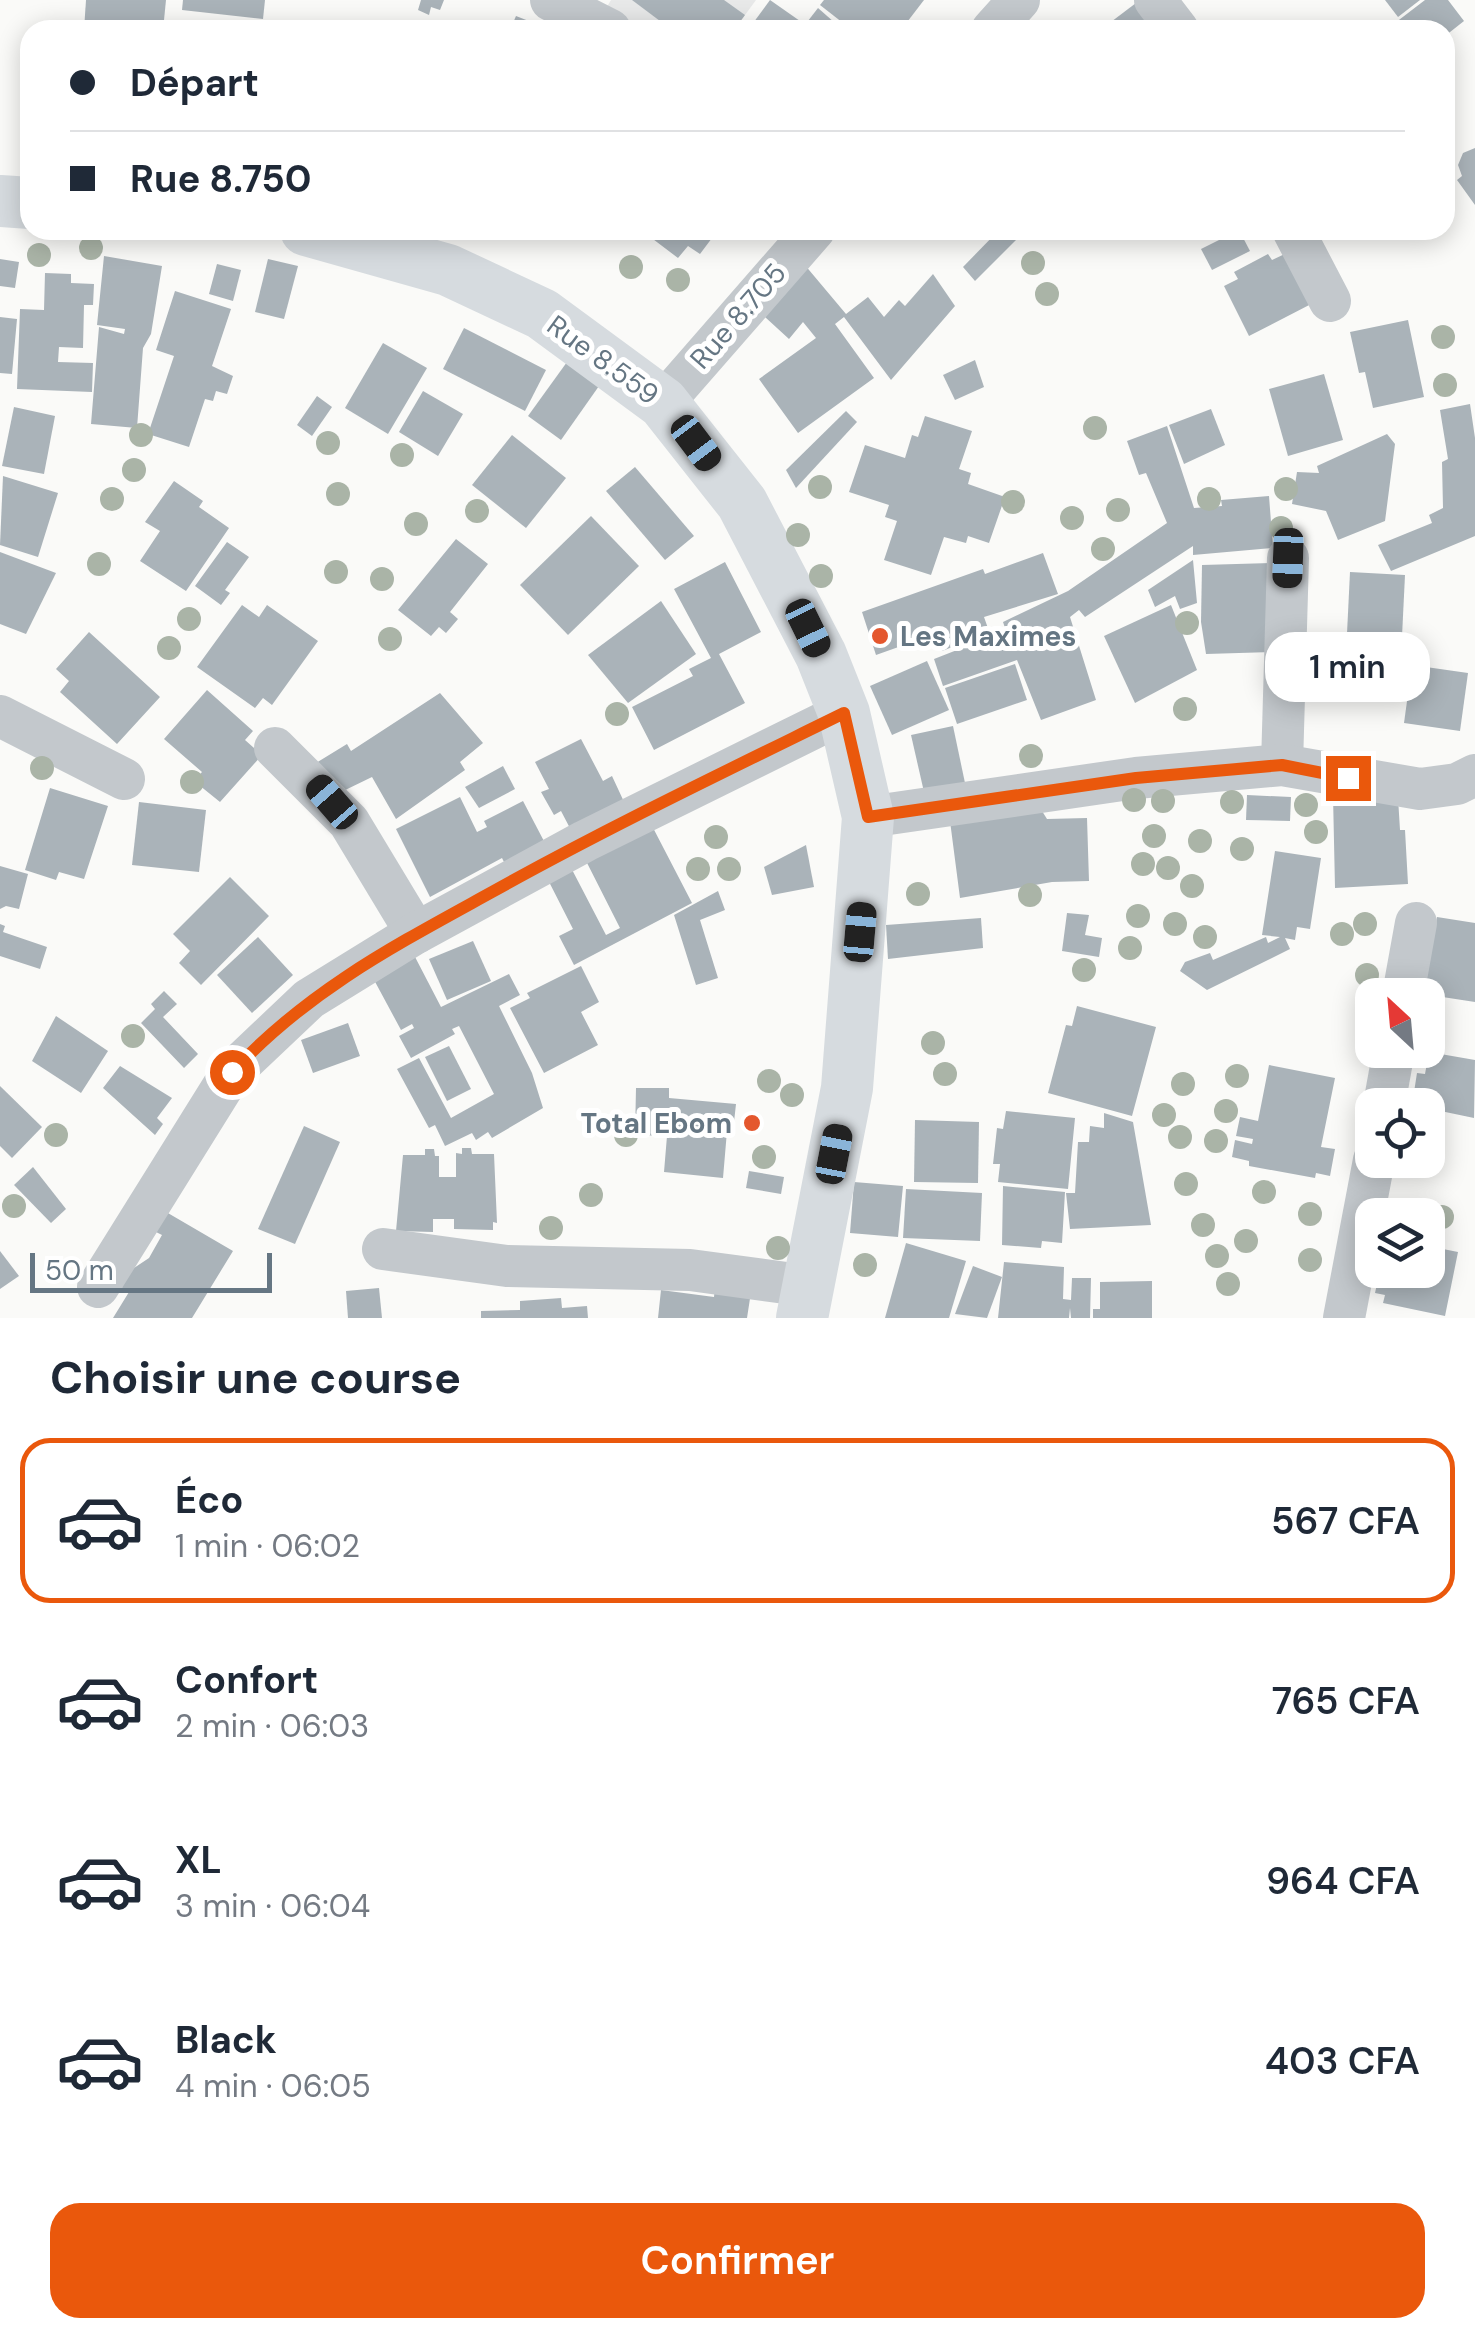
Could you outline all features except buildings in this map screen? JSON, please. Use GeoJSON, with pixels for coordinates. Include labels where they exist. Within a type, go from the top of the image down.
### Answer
{"type":"FeatureCollection","features":[{"type":"Feature","properties":{"kind":"main road","name":"Rue 8.559"},"geometry":{"type":"LineString","coordinates":[[342,240],[448,270],[542,314],[663,403],[742,504],[821,655],[844,713],[868,817],[847,1088],[805,1302]]}},
{"type":"Feature","properties":{"kind":"street"},"geometry":{"type":"LineString","coordinates":[[1001,20],[1019,0]]}},
{"type":"Feature","properties":{"kind":"street","name":"Rue 8.705"},"geometry":{"type":"LineString","coordinates":[[663,403],[805,240]]}},
{"type":"Feature","properties":{"kind":"street"},"geometry":{"type":"LineString","coordinates":[[1299,240],[1330,302]]}},
{"type":"Feature","properties":{"kind":"street"},"geometry":{"type":"LineString","coordinates":[[1282,765],[1288,558]]}},
{"type":"Feature","properties":{"kind":"street"},"geometry":{"type":"LineString","coordinates":[[98,1287],[232,1072],[309,999],[416,933],[585,840],[844,713]]}},
{"type":"Feature","properties":{"kind":"street"},"geometry":{"type":"LineString","coordinates":[[0,716],[124,778]]}},
{"type":"Feature","properties":{"kind":"street"},"geometry":{"type":"LineString","coordinates":[[275,748],[349,822],[416,933]]}},
{"type":"Feature","properties":{"kind":"street"},"geometry":{"type":"LineString","coordinates":[[868,817],[1136,778],[1282,765],[1420,789],[1457,784],[1475,775]]}},
{"type":"Feature","properties":{"kind":"street"},"geometry":{"type":"LineString","coordinates":[[1407,978],[1416,923]]}},
{"type":"Feature","properties":{"kind":"street"},"geometry":{"type":"LineString","coordinates":[[1344,1318],[1371,1178]]}},
{"type":"Feature","properties":{"kind":"street"},"geometry":{"type":"LineString","coordinates":[[383,1249],[507,1266],[690,1270],[805,1302]]}},
{"type":"Feature","properties":{"kind":"shaded area"},"geometry":{"type":"Polygon","coordinates":[[[611,0],[756,0],[741,20],[617,20],[604,12],[611,0]]]}},
{"type":"Feature","properties":{"kind":"place","name":"Les Maximes"},"geometry":{"type":"Point","coordinates":[880,636]}},
{"type":"Feature","properties":{"kind":"place","name":"Total Ebom"},"geometry":{"type":"Point","coordinates":[752,1123]}},
{"type":"Feature","properties":{"kind":"route"},"geometry":{"type":"LineString","coordinates":[[232,1072],[309,999],[416,933],[585,840],[844,713],[868,817],[1065,792],[1136,778],[1282,765],[1348,778]]}}]}
